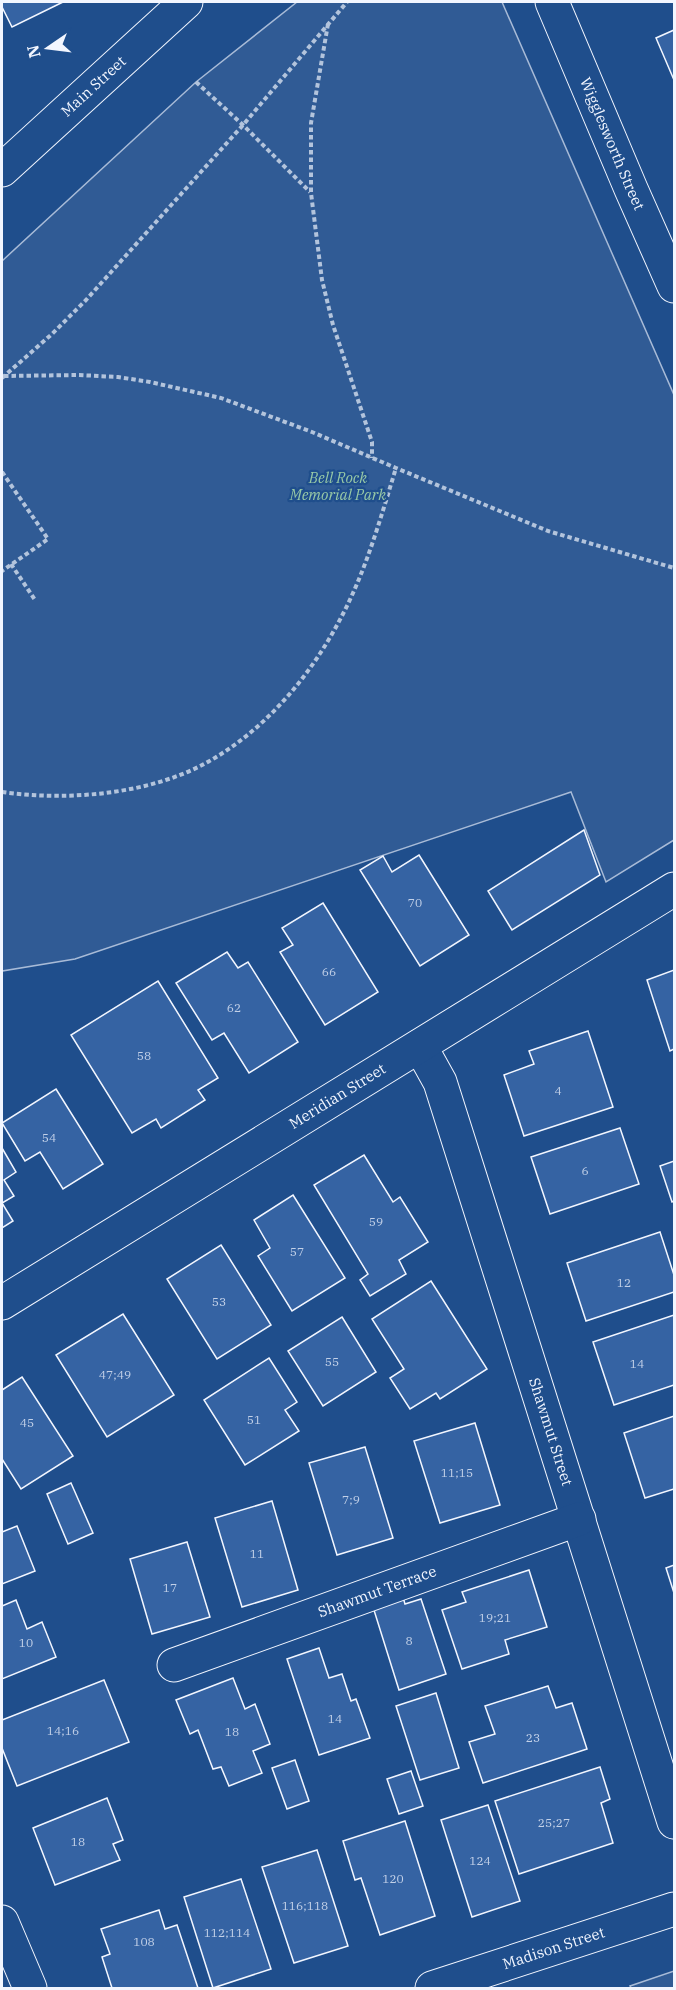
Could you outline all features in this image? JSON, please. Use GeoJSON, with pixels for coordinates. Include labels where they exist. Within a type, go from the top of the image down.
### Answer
{"type":"FeatureCollection","features":[{"type":"Feature","properties":{"kind":"street","name":"Main Street"},"geometry":{"type":"LineString","coordinates":[[2,170],[186,2]]}},
{"type":"Feature","properties":{"kind":"street","name":"Wigglesworth Street"},"geometry":{"type":"LineString","coordinates":[[552,2],[631,189],[675,286]]}},
{"type":"Feature","properties":{"kind":"street","name":"Meridian Street"},"geometry":{"type":"LineString","coordinates":[[2,1303],[675,889]]}},
{"type":"Feature","properties":{"kind":"street","name":"Shawmut Street"},"geometry":{"type":"LineString","coordinates":[[420,1046],[440,1082],[675,1822]]}},
{"type":"Feature","properties":{"kind":"street","name":"Shawmut Terrace"},"geometry":{"type":"LineString","coordinates":[[174,1665],[579,1519]]}},
{"type":"Feature","properties":{"kind":"street","name":"Madison Street"},"geometry":{"type":"LineString","coordinates":[[432,1989],[675,1909]]}},
{"type":"Feature","properties":{"kind":"street"},"geometry":{"type":"LineString","coordinates":[[2,1922],[30,1989]]}},
{"type":"Feature","properties":{"kind":"path"},"geometry":{"type":"LineString","coordinates":[[3,377],[86,300],[243,125],[347,2]]}},
{"type":"Feature","properties":{"kind":"path"},"geometry":{"type":"LineString","coordinates":[[328,24],[311,123],[310,193],[322,280],[333,325],[372,442],[372,458]]}},
{"type":"Feature","properties":{"kind":"path"},"geometry":{"type":"LineString","coordinates":[[196,82],[243,125],[310,193]]}},
{"type":"Feature","properties":{"kind":"path"},"geometry":{"type":"LineString","coordinates":[[3,377],[79,375],[118,377],[221,398],[312,432],[548,531],[675,568]]}},
{"type":"Feature","properties":{"kind":"path"},"geometry":{"type":"LineString","coordinates":[[2,792],[62,796],[99,794],[138,787],[179,775],[205,763],[230,748],[250,732],[298,684],[332,633],[353,593],[379,525],[396,468]]}},
{"type":"Feature","properties":{"kind":"path"},"geometry":{"type":"LineString","coordinates":[[2,472],[48,538],[2,571]]}},
{"type":"Feature","properties":{"kind":"path"},"geometry":{"type":"LineString","coordinates":[[11,564],[35,600]]}},
{"type":"Feature","properties":{"kind":"shaded area","name":"Bell Rock Memorial Park"},"geometry":{"type":"Polygon","coordinates":[[[297,2],[502,2],[674,395],[674,840],[606,882],[571,792],[75,959],[2,971],[2,261],[196,82],[297,2]]]}},
{"type":"Feature","properties":{"kind":"shaded area"},"geometry":{"type":"Polygon","coordinates":[[[674,1971],[674,1988],[631,1988],[630,1986],[674,1971]]]}},
{"type":"Feature","properties":{"kind":"building"},"geometry":{"type":"Polygon","coordinates":[[[2,2],[63,2],[12,27],[2,7],[2,2]]]}},
{"type":"Feature","properties":{"kind":"building"},"geometry":{"type":"Polygon","coordinates":[[[674,30],[674,80],[656,38],[674,30]]]}},
{"type":"Feature","properties":{"kind":"building"},"geometry":{"type":"Polygon","coordinates":[[[584,830],[600,875],[512,930],[488,891],[584,830]]]}},
{"type":"Feature","properties":{"kind":"building"},"geometry":{"type":"Polygon","coordinates":[[[419,855],[469,935],[420,966],[360,870],[383,856],[392,872],[419,855]]]}},
{"type":"Feature","properties":{"kind":"building"},"geometry":{"type":"Polygon","coordinates":[[[323,903],[378,992],[325,1025],[280,952],[293,945],[282,928],[323,903]]]}},
{"type":"Feature","properties":{"kind":"building"},"geometry":{"type":"Polygon","coordinates":[[[227,952],[238,968],[248,962],[298,1042],[249,1073],[224,1033],[212,1040],[176,983],[227,952]]]}},
{"type":"Feature","properties":{"kind":"building"},"geometry":{"type":"Polygon","coordinates":[[[674,970],[674,1049],[670,1051],[647,980],[674,970]]]}},
{"type":"Feature","properties":{"kind":"building"},"geometry":{"type":"Polygon","coordinates":[[[158,981],[218,1078],[198,1090],[205,1100],[161,1128],[156,1119],[132,1133],[71,1035],[158,981]]]}},
{"type":"Feature","properties":{"kind":"building"},"geometry":{"type":"Polygon","coordinates":[[[588,1031],[613,1107],[524,1136],[504,1075],[534,1064],[529,1051],[588,1031]]]}},
{"type":"Feature","properties":{"kind":"building"},"geometry":{"type":"Polygon","coordinates":[[[56,1089],[103,1164],[63,1189],[40,1152],[25,1161],[2,1123],[56,1089]]]}},
{"type":"Feature","properties":{"kind":"building"},"geometry":{"type":"Polygon","coordinates":[[[620,1128],[639,1184],[550,1214],[531,1157],[620,1128]]]}},
{"type":"Feature","properties":{"kind":"building"},"geometry":{"type":"Polygon","coordinates":[[[2,1148],[16,1172],[4,1180],[14,1196],[2,1203],[2,1148]]]}},
{"type":"Feature","properties":{"kind":"building"},"geometry":{"type":"Polygon","coordinates":[[[364,1155],[393,1202],[400,1197],[428,1242],[399,1260],[406,1274],[370,1296],[360,1280],[368,1274],[314,1185],[364,1155]]]}},
{"type":"Feature","properties":{"kind":"building"},"geometry":{"type":"Polygon","coordinates":[[[674,1161],[674,1201],[672,1202],[660,1166],[674,1161]]]}},
{"type":"Feature","properties":{"kind":"building"},"geometry":{"type":"Polygon","coordinates":[[[293,1195],[345,1278],[292,1311],[258,1256],[270,1248],[254,1220],[293,1195]]]}},
{"type":"Feature","properties":{"kind":"building"},"geometry":{"type":"Polygon","coordinates":[[[2,1203],[13,1221],[2,1228],[2,1203]]]}},
{"type":"Feature","properties":{"kind":"building"},"geometry":{"type":"Polygon","coordinates":[[[660,1232],[674,1275],[674,1292],[586,1321],[567,1263],[660,1232]]]}},
{"type":"Feature","properties":{"kind":"building"},"geometry":{"type":"Polygon","coordinates":[[[221,1245],[271,1325],[217,1359],[167,1279],[221,1245]]]}},
{"type":"Feature","properties":{"kind":"building"},"geometry":{"type":"Polygon","coordinates":[[[431,1281],[487,1369],[440,1399],[436,1393],[410,1409],[390,1378],[404,1369],[372,1319],[431,1281]]]}},
{"type":"Feature","properties":{"kind":"building"},"geometry":{"type":"Polygon","coordinates":[[[123,1314],[174,1395],[107,1437],[56,1355],[123,1314]]]}},
{"type":"Feature","properties":{"kind":"building"},"geometry":{"type":"Polygon","coordinates":[[[674,1315],[674,1385],[614,1405],[593,1342],[674,1315]]]}},
{"type":"Feature","properties":{"kind":"building"},"geometry":{"type":"Polygon","coordinates":[[[342,1317],[376,1372],[323,1406],[288,1351],[342,1317]]]}},
{"type":"Feature","properties":{"kind":"building"},"geometry":{"type":"Polygon","coordinates":[[[269,1358],[297,1402],[285,1410],[299,1431],[245,1465],[204,1400],[269,1358]]]}},
{"type":"Feature","properties":{"kind":"building"},"geometry":{"type":"Polygon","coordinates":[[[22,1377],[73,1456],[21,1489],[2,1459],[2,1390],[22,1377]]]}},
{"type":"Feature","properties":{"kind":"building"},"geometry":{"type":"Polygon","coordinates":[[[674,1416],[674,1489],[645,1498],[624,1433],[674,1416]]]}},
{"type":"Feature","properties":{"kind":"building"},"geometry":{"type":"Polygon","coordinates":[[[475,1423],[500,1505],[440,1523],[414,1441],[475,1423]]]}},
{"type":"Feature","properties":{"kind":"building"},"geometry":{"type":"Polygon","coordinates":[[[365,1447],[393,1538],[337,1555],[309,1463],[365,1447]]]}},
{"type":"Feature","properties":{"kind":"building"},"geometry":{"type":"Polygon","coordinates":[[[71,1483],[93,1533],[68,1544],[47,1494],[71,1483]]]}},
{"type":"Feature","properties":{"kind":"building"},"geometry":{"type":"Polygon","coordinates":[[[272,1501],[298,1590],[242,1607],[215,1518],[272,1501]]]}},
{"type":"Feature","properties":{"kind":"building"},"geometry":{"type":"Polygon","coordinates":[[[17,1526],[35,1571],[2,1584],[2,1532],[17,1526]]]}},
{"type":"Feature","properties":{"kind":"building"},"geometry":{"type":"Polygon","coordinates":[[[187,1542],[210,1617],[152,1634],[130,1559],[187,1542]]]}},
{"type":"Feature","properties":{"kind":"building"},"geometry":{"type":"Polygon","coordinates":[[[674,1565],[674,1593],[666,1568],[674,1565]]]}},
{"type":"Feature","properties":{"kind":"building"},"geometry":{"type":"Polygon","coordinates":[[[529,1570],[547,1627],[505,1640],[509,1654],[462,1669],[442,1610],[466,1602],[462,1592],[529,1570]]]}},
{"type":"Feature","properties":{"kind":"building"},"geometry":{"type":"Polygon","coordinates":[[[403,1597],[405,1604],[421,1599],[446,1674],[399,1690],[373,1607],[403,1597]]]}},
{"type":"Feature","properties":{"kind":"building"},"geometry":{"type":"Polygon","coordinates":[[[16,1600],[27,1629],[42,1622],[56,1657],[2,1679],[2,1606],[16,1600]]]}},
{"type":"Feature","properties":{"kind":"building"},"geometry":{"type":"Polygon","coordinates":[[[319,1648],[329,1678],[342,1674],[351,1701],[356,1699],[370,1738],[319,1755],[287,1659],[319,1648]]]}},
{"type":"Feature","properties":{"kind":"building"},"geometry":{"type":"Polygon","coordinates":[[[233,1678],[245,1709],[255,1704],[270,1744],[253,1751],[262,1773],[229,1786],[221,1767],[213,1769],[198,1730],[190,1734],[176,1700],[233,1678]]]}},
{"type":"Feature","properties":{"kind":"building"},"geometry":{"type":"Polygon","coordinates":[[[104,1680],[129,1742],[17,1786],[2,1748],[2,1720],[104,1680]]]}},
{"type":"Feature","properties":{"kind":"building"},"geometry":{"type":"Polygon","coordinates":[[[548,1686],[556,1708],[572,1703],[587,1749],[483,1783],[469,1742],[495,1734],[485,1706],[548,1686]]]}},
{"type":"Feature","properties":{"kind":"building"},"geometry":{"type":"Polygon","coordinates":[[[436,1693],[459,1768],[420,1780],[396,1706],[436,1693]]]}},
{"type":"Feature","properties":{"kind":"building"},"geometry":{"type":"Polygon","coordinates":[[[295,1760],[309,1801],[287,1809],[272,1768],[295,1760]]]}},
{"type":"Feature","properties":{"kind":"building"},"geometry":{"type":"Polygon","coordinates":[[[600,1767],[610,1799],[601,1803],[613,1843],[519,1874],[495,1801],[600,1767]]]}},
{"type":"Feature","properties":{"kind":"building"},"geometry":{"type":"Polygon","coordinates":[[[411,1771],[423,1806],[399,1814],[387,1779],[411,1771]]]}},
{"type":"Feature","properties":{"kind":"building"},"geometry":{"type":"Polygon","coordinates":[[[107,1798],[123,1840],[113,1844],[120,1860],[55,1885],[33,1828],[107,1798]]]}},
{"type":"Feature","properties":{"kind":"building"},"geometry":{"type":"Polygon","coordinates":[[[488,1805],[520,1901],[472,1917],[441,1820],[488,1805]]]}},
{"type":"Feature","properties":{"kind":"building"},"geometry":{"type":"Polygon","coordinates":[[[405,1821],[435,1916],[380,1935],[361,1878],[355,1880],[343,1841],[405,1821]]]}},
{"type":"Feature","properties":{"kind":"building"},"geometry":{"type":"Polygon","coordinates":[[[317,1850],[348,1946],[294,1963],[262,1867],[317,1850]]]}},
{"type":"Feature","properties":{"kind":"building"},"geometry":{"type":"Polygon","coordinates":[[[241,1879],[271,1969],[213,1988],[184,1897],[241,1879]]]}},
{"type":"Feature","properties":{"kind":"building"},"geometry":{"type":"Polygon","coordinates":[[[159,1910],[165,1929],[177,1925],[198,1988],[112,1988],[102,1957],[110,1954],[101,1929],[159,1910]]]}}]}
